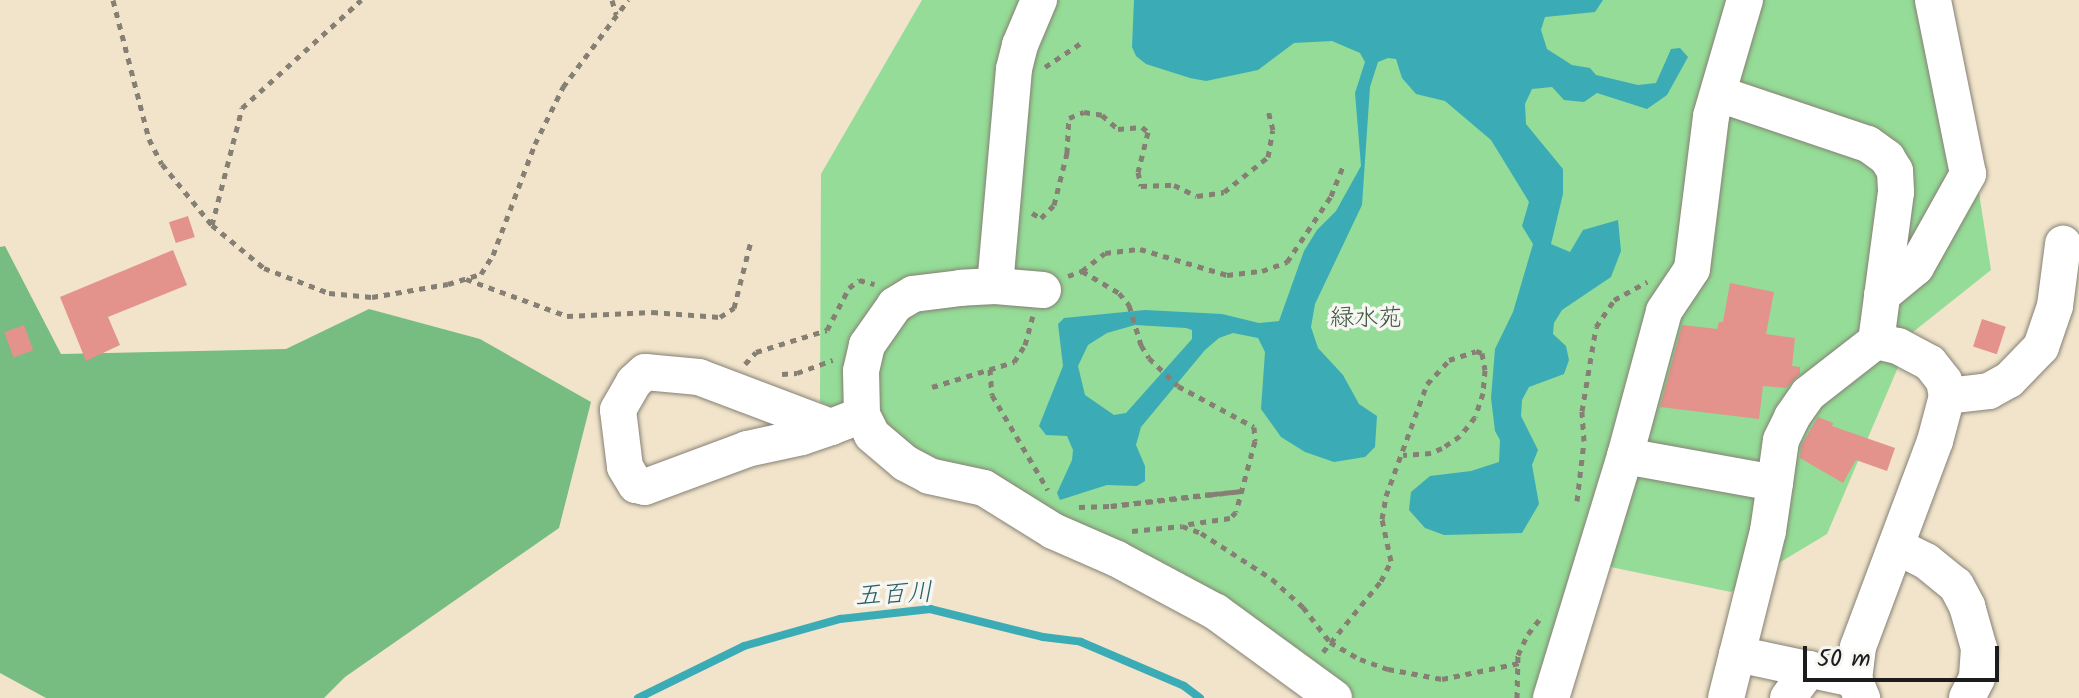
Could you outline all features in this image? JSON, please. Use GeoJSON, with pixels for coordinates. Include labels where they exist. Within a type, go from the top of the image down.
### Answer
{"type":"FeatureCollection","features":[{"type":"Feature","properties":{"kind":"lane"},"geometry":{"type":"LineString","coordinates":[[995,286],[1014,69],[1020,45],[1039,0]]}},
{"type":"Feature","properties":{"kind":"lane"},"geometry":{"type":"LineString","coordinates":[[1551,698],[1625,456],[1664,311],[1675,289],[1692,269],[1711,116],[1745,0]]}},
{"type":"Feature","properties":{"kind":"lane"},"geometry":{"type":"LineString","coordinates":[[1882,295],[1916,267],[1968,174],[1933,0]]}},
{"type":"Feature","properties":{"kind":"lane"},"geometry":{"type":"LineString","coordinates":[[1719,94],[1868,144],[1887,158],[1895,171],[1896,192],[1876,341],[1808,394],[1781,440],[1768,531],[1726,698]]}},
{"type":"Feature","properties":{"kind":"lane"},"geometry":{"type":"LineString","coordinates":[[1947,396],[1989,391],[2009,380],[2041,347],[2055,306],[2063,244]]}},
{"type":"Feature","properties":{"kind":"lane"},"geometry":{"type":"LineString","coordinates":[[846,421],[867,345],[881,321],[901,301],[913,294],[995,286],[1043,290]]}},
{"type":"Feature","properties":{"kind":"lane"},"geometry":{"type":"LineString","coordinates":[[1737,654],[1809,669],[1858,688],[1858,647],[1898,547],[1935,441],[1947,396],[1944,381],[1930,363],[1898,346],[1876,341]]}},
{"type":"Feature","properties":{"kind":"lane"},"geometry":{"type":"LineString","coordinates":[[846,421],[747,449],[645,487],[636,485],[625,467],[618,410],[634,382],[645,372],[699,377],[846,421],[872,435],[905,463],[929,476],[984,488],[1065,536],[1216,612],[1334,698]]}},
{"type":"Feature","properties":{"kind":"lane"},"geometry":{"type":"LineString","coordinates":[[1625,456],[1775,483]]}},
{"type":"Feature","properties":{"kind":"lane"},"geometry":{"type":"LineString","coordinates":[[1898,547],[1926,561],[1956,585],[1967,606],[1979,648],[1977,678],[1967,698]]}},
{"type":"Feature","properties":{"kind":"lane"},"geometry":{"type":"LineString","coordinates":[[1788,698],[1809,669]]}},
{"type":"Feature","properties":{"kind":"path"},"geometry":{"type":"LineString","coordinates":[[113,0],[149,139],[162,164],[212,225],[264,268],[329,293],[372,297],[448,284],[481,274],[493,255],[535,144],[563,87],[628,0]]}},
{"type":"Feature","properties":{"kind":"path"},"geometry":{"type":"LineString","coordinates":[[212,225],[242,108],[361,0]]}},
{"type":"Feature","properties":{"kind":"path"},"geometry":{"type":"LineString","coordinates":[[612,0],[616,14]]}},
{"type":"Feature","properties":{"kind":"path"},"geometry":{"type":"LineString","coordinates":[[1040,72],[1081,43]]}},
{"type":"Feature","properties":{"kind":"path"},"geometry":{"type":"LineString","coordinates":[[1025,205],[1041,218],[1054,205],[1067,153],[1069,118],[1084,112],[1102,115],[1118,129],[1142,127],[1148,132],[1148,146],[1138,172],[1141,186],[1174,185],[1197,196],[1224,192],[1268,157],[1273,130],[1268,110]]}},
{"type":"Feature","properties":{"kind":"path"},"geometry":{"type":"LineString","coordinates":[[932,387],[1014,362],[1025,345],[1043,290],[1056,280],[1082,271],[1105,253],[1140,249],[1227,275],[1262,271],[1287,262],[1331,196],[1343,166]]}},
{"type":"Feature","properties":{"kind":"path"},"geometry":{"type":"LineString","coordinates":[[464,278],[567,316],[652,312],[720,317],[734,308],[751,241]]}},
{"type":"Feature","properties":{"kind":"path"},"geometry":{"type":"LineString","coordinates":[[990,369],[992,395],[1037,466],[1065,536],[1182,526],[1230,518],[1236,512],[1255,441],[1254,427],[1178,386],[1149,358],[1141,345],[1129,305],[1119,293],[1082,271]]}},
{"type":"Feature","properties":{"kind":"path"},"geometry":{"type":"LineString","coordinates":[[735,386],[740,369],[756,352],[827,330],[849,288],[859,280],[875,285],[901,301]]}},
{"type":"Feature","properties":{"kind":"path"},"geometry":{"type":"LineString","coordinates":[[1577,506],[1584,441],[1582,411],[1596,327],[1614,300],[1641,283],[1651,282],[1675,289]]}},
{"type":"Feature","properties":{"kind":"path"},"geometry":{"type":"LineString","coordinates":[[735,386],[768,374],[797,373],[867,345]]}},
{"type":"Feature","properties":{"kind":"path"},"geometry":{"type":"LineString","coordinates":[[1306,676],[1381,581],[1391,561],[1383,511],[1427,384],[1439,367],[1457,356],[1476,351],[1482,353],[1485,370],[1483,393],[1475,417],[1460,436],[1442,448],[1431,453],[1403,455]]}},
{"type":"Feature","properties":{"kind":"path"},"geometry":{"type":"LineString","coordinates":[[1242,491],[1211,494],[1111,506],[1227,492],[1242,491]]}},
{"type":"Feature","properties":{"kind":"path"},"geometry":{"type":"LineString","coordinates":[[1182,526],[1201,533],[1272,579],[1303,607],[1330,642],[1360,659],[1388,669],[1442,679],[1519,663]]}},
{"type":"Feature","properties":{"kind":"path"},"geometry":{"type":"LineString","coordinates":[[1517,698],[1523,642],[1552,605]]}},
{"type":"Feature","properties":{"kind":"green space","name":"緑水苑"},"geometry":{"type":"Polygon","coordinates":[[[922,0],[1949,0],[1991,270],[1913,332],[1827,534],[1731,592],[1577,560],[1540,698],[1346,698],[1176,575],[820,402],[821,174],[922,0]]]}},
{"type":"Feature","properties":{"kind":"green space"},"geometry":{"type":"Polygon","coordinates":[[[5,246],[61,354],[286,349],[369,309],[480,339],[591,402],[559,528],[345,677],[324,698],[46,698],[0,673],[0,247],[5,246]]]}},
{"type":"Feature","properties":{"kind":"water"},"geometry":{"type":"Polygon","coordinates":[[[1134,0],[1603,0],[1595,12],[1545,17],[1541,30],[1547,49],[1572,65],[1590,68],[1596,75],[1638,85],[1656,83],[1671,49],[1680,48],[1688,57],[1667,95],[1647,109],[1597,93],[1584,102],[1564,100],[1552,87],[1532,89],[1525,104],[1526,124],[1563,169],[1563,194],[1551,244],[1570,252],[1583,230],[1618,220],[1621,251],[1611,277],[1562,310],[1554,323],[1553,334],[1566,346],[1569,360],[1564,374],[1529,387],[1522,400],[1521,416],[1538,450],[1532,465],[1539,504],[1522,533],[1444,535],[1425,528],[1409,510],[1411,492],[1430,476],[1471,471],[1499,462],[1500,440],[1495,431],[1491,398],[1495,349],[1513,312],[1533,244],[1522,226],[1529,202],[1491,140],[1445,101],[1416,94],[1402,78],[1396,59],[1388,58],[1378,62],[1370,87],[1362,205],[1315,304],[1311,327],[1318,348],[1343,375],[1359,404],[1377,416],[1375,447],[1365,457],[1334,462],[1305,452],[1281,437],[1261,409],[1265,352],[1258,338],[1233,333],[1219,338],[1205,350],[1141,427],[1136,445],[1145,466],[1145,481],[1137,486],[1107,485],[1060,500],[1057,493],[1072,460],[1073,450],[1067,436],[1046,435],[1039,426],[1063,366],[1058,324],[1064,318],[1145,310],[1222,314],[1259,323],[1279,321],[1304,251],[1317,230],[1336,211],[1361,166],[1355,93],[1365,62],[1360,53],[1332,41],[1294,43],[1258,70],[1206,81],[1146,64],[1136,56],[1132,47],[1134,0]],[[1135,325],[1107,333],[1088,345],[1078,366],[1085,395],[1114,415],[1126,413],[1192,339],[1192,330],[1135,325]]]}},
{"type":"Feature","properties":{"kind":"building"},"geometry":{"type":"Polygon","coordinates":[[[188,216],[195,237],[176,243],[169,222],[188,216]]]}},
{"type":"Feature","properties":{"kind":"building"},"geometry":{"type":"Polygon","coordinates":[[[173,250],[187,285],[108,317],[120,345],[86,361],[60,297],[173,250]]]}},
{"type":"Feature","properties":{"kind":"building"},"geometry":{"type":"Polygon","coordinates":[[[1730,283],[1774,292],[1766,334],[1795,338],[1792,366],[1800,367],[1800,374],[1786,388],[1763,386],[1759,419],[1660,407],[1682,325],[1717,329],[1719,322],[1723,322],[1730,283]]]}},
{"type":"Feature","properties":{"kind":"building"},"geometry":{"type":"Polygon","coordinates":[[[1982,319],[2006,327],[1997,354],[1973,347],[1982,319]]]}},
{"type":"Feature","properties":{"kind":"building"},"geometry":{"type":"Polygon","coordinates":[[[24,325],[33,350],[14,358],[4,332],[24,325]]]}},
{"type":"Feature","properties":{"kind":"building"},"geometry":{"type":"Polygon","coordinates":[[[1818,417],[1833,423],[1832,426],[1895,448],[1887,471],[1856,460],[1843,483],[1800,458],[1801,446],[1818,417]]]}},
{"type":"Feature","properties":{"kind":"waterway","name":"五百川"},"geometry":{"type":"LineString","coordinates":[[638,698],[744,646],[840,619],[930,609],[1043,637],[1081,642],[1184,686],[1200,698]]}}]}
